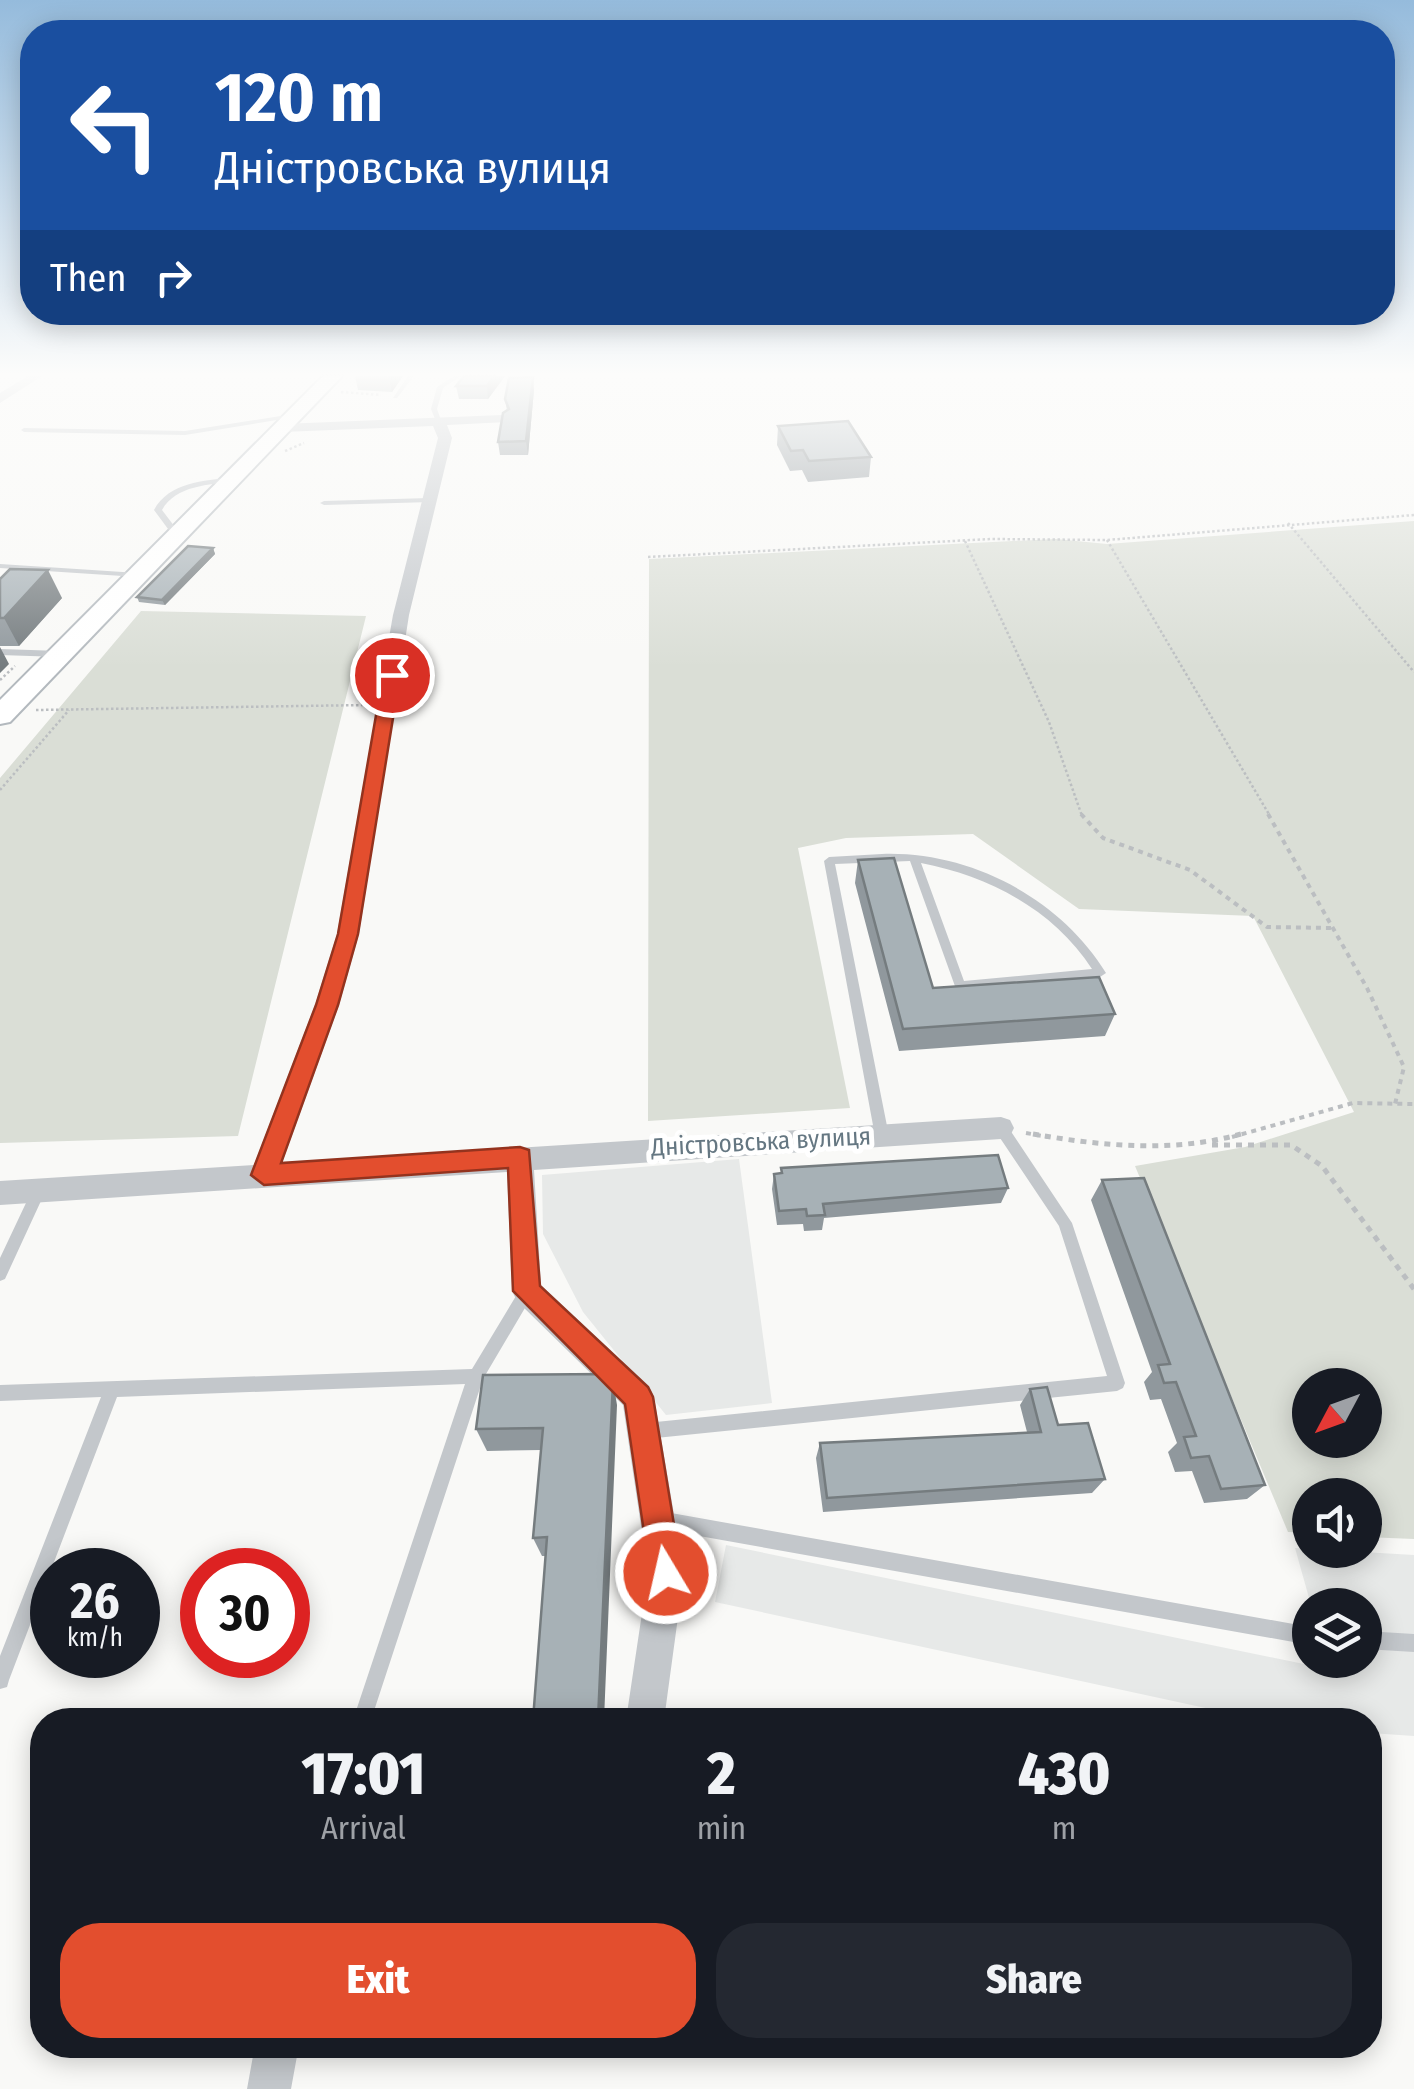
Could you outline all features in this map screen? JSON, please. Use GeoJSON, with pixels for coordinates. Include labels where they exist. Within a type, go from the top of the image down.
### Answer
{"type":"FeatureCollection","features":[{"type":"Feature","properties":{"kind":"main road"},"geometry":{"type":"LineString","coordinates":[[0,716],[236,473]]}},
{"type":"Feature","properties":{"kind":"street"},"geometry":{"type":"LineString","coordinates":[[264,1175],[327,1005],[348,934],[386,705],[435,473]]}},
{"type":"Feature","properties":{"kind":"street","name":"Дністровська вулиця"},"geometry":{"type":"LineString","coordinates":[[0,1193],[1001,1128]]}},
{"type":"Feature","properties":{"kind":"street"},"geometry":{"type":"LineString","coordinates":[[520,1157],[527,1291],[638,1397],[666,1573],[647,1708]]}},
{"type":"Feature","properties":{"kind":"street"},"geometry":{"type":"LineString","coordinates":[[268,2089],[274,2058]]}},
{"type":"Feature","properties":{"kind":"lane"},"geometry":{"type":"LineString","coordinates":[[176,536],[164,523],[158,510],[160,502],[171,494],[232,478]]}},
{"type":"Feature","properties":{"kind":"lane"},"geometry":{"type":"LineString","coordinates":[[324,502],[429,500]]}},
{"type":"Feature","properties":{"kind":"lane"},"geometry":{"type":"LineString","coordinates":[[0,566],[138,575]]}},
{"type":"Feature","properties":{"kind":"lane"},"geometry":{"type":"LineString","coordinates":[[0,652],[61,654]]}},
{"type":"Feature","properties":{"kind":"lane"},"geometry":{"type":"LineString","coordinates":[[882,1136],[828,861],[914,858],[1004,883],[1087,948],[1100,973],[960,986],[914,858]]}},
{"type":"Feature","properties":{"kind":"lane"},"geometry":{"type":"LineString","coordinates":[[644,1432],[1117,1384],[1064,1223],[1001,1128]]}},
{"type":"Feature","properties":{"kind":"lane"},"geometry":{"type":"LineString","coordinates":[[0,1274],[40,1190]]}},
{"type":"Feature","properties":{"kind":"lane"},"geometry":{"type":"LineString","coordinates":[[366,1708],[476,1376],[527,1291]]}},
{"type":"Feature","properties":{"kind":"lane"},"geometry":{"type":"LineString","coordinates":[[0,1393],[476,1376]]}},
{"type":"Feature","properties":{"kind":"lane"},"geometry":{"type":"LineString","coordinates":[[0,1680],[111,1392]]}},
{"type":"Feature","properties":{"kind":"lane"},"geometry":{"type":"LineString","coordinates":[[658,1520],[1292,1633]]}},
{"type":"Feature","properties":{"kind":"lane"},"geometry":{"type":"LineString","coordinates":[[1382,1641],[1414,1643]]}},
{"type":"Feature","properties":{"kind":"path"},"geometry":{"type":"LineString","coordinates":[[648,557],[965,541],[1107,540],[1414,515]]}},
{"type":"Feature","properties":{"kind":"path"},"geometry":{"type":"LineString","coordinates":[[1288,523],[1414,672]]}},
{"type":"Feature","properties":{"kind":"path"},"geometry":{"type":"LineString","coordinates":[[1107,540],[1189,674],[1332,928],[1404,1067],[1395,1104]]}},
{"type":"Feature","properties":{"kind":"path"},"geometry":{"type":"LineString","coordinates":[[965,541],[1049,722],[1083,818],[1104,838],[1190,870],[1266,927],[1294,924],[1332,928]]}},
{"type":"Feature","properties":{"kind":"path"},"geometry":{"type":"LineString","coordinates":[[34,710],[386,705]]}},
{"type":"Feature","properties":{"kind":"path"},"geometry":{"type":"LineString","coordinates":[[0,790],[69,710]]}},
{"type":"Feature","properties":{"kind":"path"},"geometry":{"type":"LineString","coordinates":[[1203,1145],[1353,1103],[1414,1104]]}},
{"type":"Feature","properties":{"kind":"path"},"geometry":{"type":"LineString","coordinates":[[1001,1128],[1094,1145],[1291,1145],[1322,1166],[1414,1289]]}},
{"type":"Feature","properties":{"kind":"shaded area"},"geometry":{"type":"Polygon","coordinates":[[[1414,521],[1414,1539],[1382,1538],[1382,1478],[1292,1478],[1292,1532],[1288,1532],[1135,1166],[1245,1147],[1354,1112],[1253,916],[1079,909],[973,834],[846,838],[798,848],[850,1108],[648,1121],[649,559],[1056,539],[1107,544],[1414,521]]]}},
{"type":"Feature","properties":{"kind":"shaded area"},"geometry":{"type":"Polygon","coordinates":[[[141,611],[366,616],[238,1136],[0,1143],[0,778],[141,611]]]}},
{"type":"Feature","properties":{"kind":"shaded area"},"geometry":{"type":"Polygon","coordinates":[[[739,1159],[772,1403],[666,1415],[583,1312],[543,1234],[542,1175],[739,1159]]]}},
{"type":"Feature","properties":{"kind":"shaded area"},"geometry":{"type":"Polygon","coordinates":[[[726,1545],[1292,1662],[1292,1678],[1382,1678],[1382,1588],[1306,1588],[1301,1568],[1382,1568],[1382,1553],[1414,1555],[1414,1736],[1382,1734],[1382,1708],[1205,1708],[715,1602],[726,1545]]]}},
{"type":"Feature","properties":{"kind":"building"},"geometry":{"type":"Polygon","coordinates":[[[188,546],[213,548],[162,600],[137,597],[188,546]]]}},
{"type":"Feature","properties":{"kind":"building"},"geometry":{"type":"Polygon","coordinates":[[[10,569],[48,570],[0,618],[0,579],[10,569]]]}},
{"type":"Feature","properties":{"kind":"building"},"geometry":{"type":"Polygon","coordinates":[[[894,858],[933,988],[1099,977],[1115,1014],[903,1029],[858,860],[894,858]]]}},
{"type":"Feature","properties":{"kind":"building"},"geometry":{"type":"Polygon","coordinates":[[[998,1155],[1008,1188],[823,1204],[825,1215],[807,1216],[806,1209],[779,1211],[774,1174],[782,1173],[781,1168],[998,1155]]]}},
{"type":"Feature","properties":{"kind":"building"},"geometry":{"type":"Polygon","coordinates":[[[1144,1178],[1265,1485],[1221,1489],[1209,1456],[1191,1458],[1184,1437],[1196,1436],[1176,1382],[1164,1383],[1158,1365],[1170,1364],[1102,1180],[1144,1178]]]}},
{"type":"Feature","properties":{"kind":"building"},"geometry":{"type":"Polygon","coordinates":[[[606,1374],[613,1381],[599,1708],[534,1708],[547,1537],[533,1538],[543,1428],[476,1429],[483,1375],[606,1374]]]}},
{"type":"Feature","properties":{"kind":"building"},"geometry":{"type":"Polygon","coordinates":[[[1047,1387],[1058,1425],[1088,1423],[1105,1479],[827,1498],[820,1443],[1041,1432],[1030,1389],[1047,1387]]]}},
{"type":"Feature","properties":{"kind":"route"},"geometry":{"type":"LineString","coordinates":[[392,675],[348,934],[327,1005],[264,1175],[520,1157],[527,1291],[638,1397],[666,1573]]}}]}
